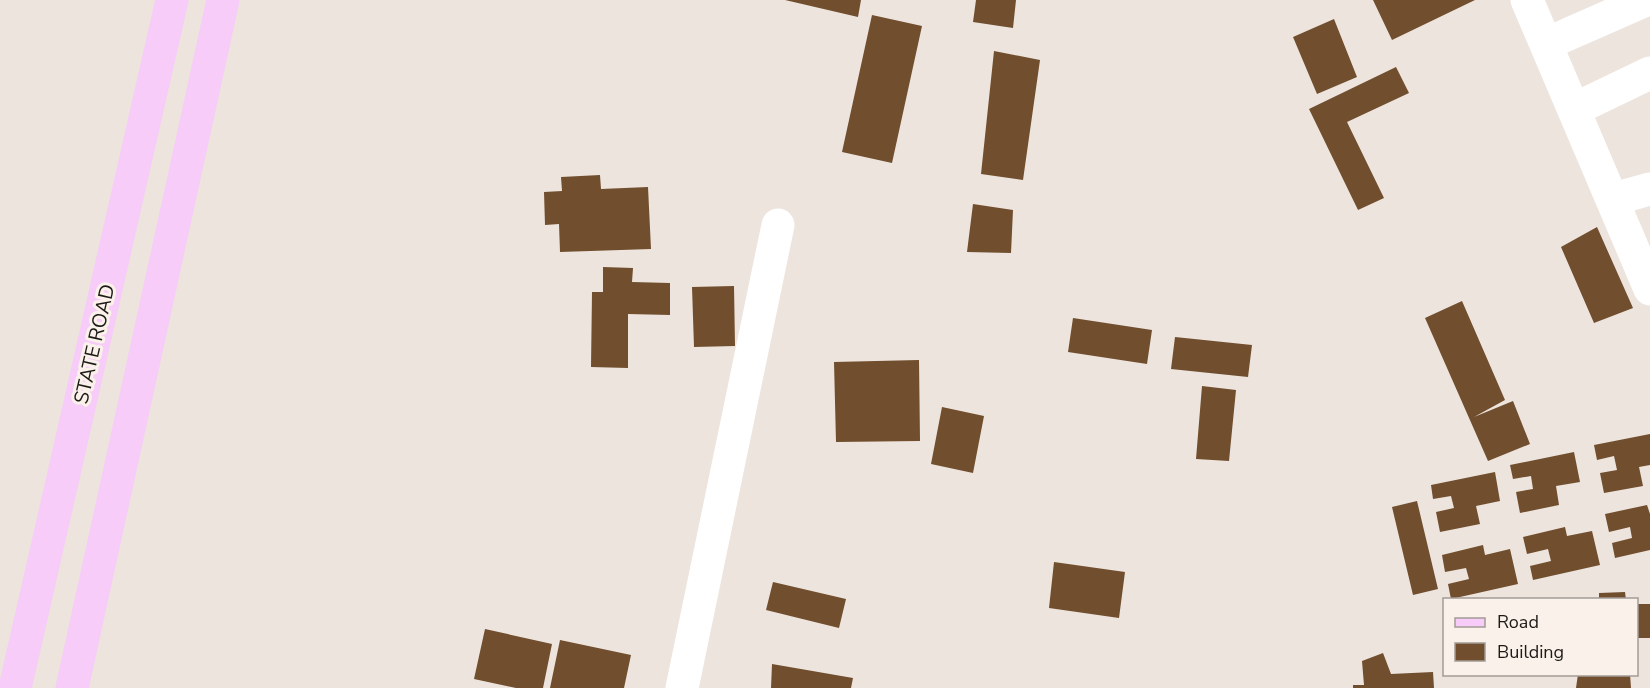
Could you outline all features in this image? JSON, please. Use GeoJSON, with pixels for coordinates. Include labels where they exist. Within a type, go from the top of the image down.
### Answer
{"type":"FeatureCollection","features":[{"type":"Feature","properties":{"kind":"main road","name":"STATE ROAD"},"geometry":{"type":"LineString","coordinates":[[15,688],[172,0]]}},
{"type":"Feature","properties":{"kind":"main road"},"geometry":{"type":"LineString","coordinates":[[72,688],[223,0]]}},
{"type":"Feature","properties":{"kind":"street"},"geometry":{"type":"LineString","coordinates":[[1527,0],[1614,199],[1650,289]]}},
{"type":"Feature","properties":{"kind":"street"},"geometry":{"type":"LineString","coordinates":[[1546,44],[1646,0]]}},
{"type":"Feature","properties":{"kind":"street"},"geometry":{"type":"LineString","coordinates":[[1575,109],[1650,73]]}},
{"type":"Feature","properties":{"kind":"street"},"geometry":{"type":"LineString","coordinates":[[1614,199],[1650,189]]}},
{"type":"Feature","properties":{"kind":"street"},"geometry":{"type":"LineString","coordinates":[[682,688],[778,225]]}},
{"type":"Feature","properties":{"kind":"building"},"geometry":{"type":"Polygon","coordinates":[[[785,0],[861,0],[858,17],[785,0]]]}},
{"type":"Feature","properties":{"kind":"building"},"geometry":{"type":"Polygon","coordinates":[[[976,0],[1016,0],[1013,28],[973,22],[976,0]]]}},
{"type":"Feature","properties":{"kind":"building"},"geometry":{"type":"Polygon","coordinates":[[[1373,0],[1475,0],[1392,40],[1373,0]]]}},
{"type":"Feature","properties":{"kind":"building"},"geometry":{"type":"Polygon","coordinates":[[[872,15],[922,26],[892,163],[842,152],[872,15]]]}},
{"type":"Feature","properties":{"kind":"building"},"geometry":{"type":"Polygon","coordinates":[[[1334,19],[1357,77],[1317,94],[1293,37],[1334,19]]]}},
{"type":"Feature","properties":{"kind":"building"},"geometry":{"type":"Polygon","coordinates":[[[994,51],[1040,60],[1023,180],[981,174],[994,51]]]}},
{"type":"Feature","properties":{"kind":"building"},"geometry":{"type":"Polygon","coordinates":[[[1396,67],[1409,93],[1347,122],[1384,198],[1358,210],[1309,109],[1396,67]]]}},
{"type":"Feature","properties":{"kind":"building"},"geometry":{"type":"Polygon","coordinates":[[[600,175],[601,189],[648,187],[651,249],[560,252],[559,224],[545,225],[544,192],[562,191],[561,177],[600,175]]]}},
{"type":"Feature","properties":{"kind":"building"},"geometry":{"type":"Polygon","coordinates":[[[973,204],[1013,210],[1011,253],[967,252],[973,204]]]}},
{"type":"Feature","properties":{"kind":"building"},"geometry":{"type":"Polygon","coordinates":[[[1597,227],[1633,308],[1594,323],[1561,247],[1597,227]]]}},
{"type":"Feature","properties":{"kind":"building"},"geometry":{"type":"Polygon","coordinates":[[[603,267],[633,268],[632,282],[670,283],[670,315],[628,314],[628,368],[591,367],[592,292],[603,292],[603,267]]]}},
{"type":"Feature","properties":{"kind":"building"},"geometry":{"type":"Polygon","coordinates":[[[734,286],[735,346],[694,347],[692,287],[734,286]]]}},
{"type":"Feature","properties":{"kind":"building"},"geometry":{"type":"Polygon","coordinates":[[[1462,301],[1505,400],[1474,417],[1513,401],[1530,444],[1488,461],[1425,318],[1462,301]]]}},
{"type":"Feature","properties":{"kind":"building"},"geometry":{"type":"Polygon","coordinates":[[[1073,318],[1152,330],[1147,364],[1068,352],[1073,318]]]}},
{"type":"Feature","properties":{"kind":"building"},"geometry":{"type":"Polygon","coordinates":[[[1175,337],[1252,345],[1248,377],[1171,369],[1175,337]]]}},
{"type":"Feature","properties":{"kind":"building"},"geometry":{"type":"Polygon","coordinates":[[[919,360],[920,441],[836,442],[834,362],[919,360]]]}},
{"type":"Feature","properties":{"kind":"building"},"geometry":{"type":"Polygon","coordinates":[[[1202,386],[1236,390],[1229,461],[1196,459],[1202,386]]]}},
{"type":"Feature","properties":{"kind":"building"},"geometry":{"type":"Polygon","coordinates":[[[942,407],[984,416],[973,473],[931,464],[942,407]]]}},
{"type":"Feature","properties":{"kind":"building"},"geometry":{"type":"Polygon","coordinates":[[[1650,434],[1650,465],[1639,467],[1643,486],[1604,493],[1600,473],[1617,470],[1614,456],[1597,460],[1594,445],[1650,434]]]}},
{"type":"Feature","properties":{"kind":"building"},"geometry":{"type":"Polygon","coordinates":[[[1574,452],[1580,482],[1556,486],[1559,505],[1520,513],[1516,492],[1533,489],[1531,476],[1513,479],[1510,465],[1574,452]]]}},
{"type":"Feature","properties":{"kind":"building"},"geometry":{"type":"Polygon","coordinates":[[[1495,472],[1500,501],[1476,506],[1480,524],[1440,532],[1436,512],[1454,508],[1451,496],[1433,499],[1431,485],[1495,472]]]}},
{"type":"Feature","properties":{"kind":"building"},"geometry":{"type":"Polygon","coordinates":[[[1417,501],[1438,589],[1413,595],[1392,507],[1417,501]]]}},
{"type":"Feature","properties":{"kind":"building"},"geometry":{"type":"Polygon","coordinates":[[[1647,505],[1650,514],[1650,550],[1615,558],[1612,543],[1632,538],[1630,527],[1609,532],[1605,514],[1647,505]]]}},
{"type":"Feature","properties":{"kind":"building"},"geometry":{"type":"Polygon","coordinates":[[[1565,527],[1567,536],[1592,531],[1600,565],[1533,580],[1530,566],[1551,561],[1548,549],[1527,554],[1523,537],[1565,527]]]}},
{"type":"Feature","properties":{"kind":"building"},"geometry":{"type":"Polygon","coordinates":[[[1483,545],[1485,555],[1510,549],[1518,584],[1451,598],[1448,584],[1469,579],[1466,568],[1445,572],[1442,555],[1483,545]]]}},
{"type":"Feature","properties":{"kind":"building"},"geometry":{"type":"Polygon","coordinates":[[[1054,562],[1125,572],[1119,618],[1049,608],[1054,562]]]}},
{"type":"Feature","properties":{"kind":"building"},"geometry":{"type":"Polygon","coordinates":[[[773,582],[846,599],[839,628],[766,610],[773,582]]]}},
{"type":"Feature","properties":{"kind":"building"},"geometry":{"type":"Polygon","coordinates":[[[1625,592],[1626,598],[1599,598],[1599,593],[1625,592]]]}},
{"type":"Feature","properties":{"kind":"building"},"geometry":{"type":"Polygon","coordinates":[[[1638,604],[1650,604],[1650,638],[1638,638],[1638,604]]]}},
{"type":"Feature","properties":{"kind":"building"},"geometry":{"type":"Polygon","coordinates":[[[485,629],[552,644],[543,688],[516,688],[474,679],[485,629]]]}},
{"type":"Feature","properties":{"kind":"building"},"geometry":{"type":"Polygon","coordinates":[[[560,640],[631,655],[624,688],[550,688],[560,640]]]}},
{"type":"Feature","properties":{"kind":"building"},"geometry":{"type":"Polygon","coordinates":[[[1383,653],[1391,674],[1433,672],[1434,688],[1353,688],[1353,685],[1364,685],[1362,661],[1383,653]]]}},
{"type":"Feature","properties":{"kind":"building"},"geometry":{"type":"Polygon","coordinates":[[[772,664],[853,678],[851,688],[771,688],[772,664]]]}},
{"type":"Feature","properties":{"kind":"building"},"geometry":{"type":"Polygon","coordinates":[[[1578,676],[1630,676],[1631,688],[1576,688],[1578,676]]]}}]}
